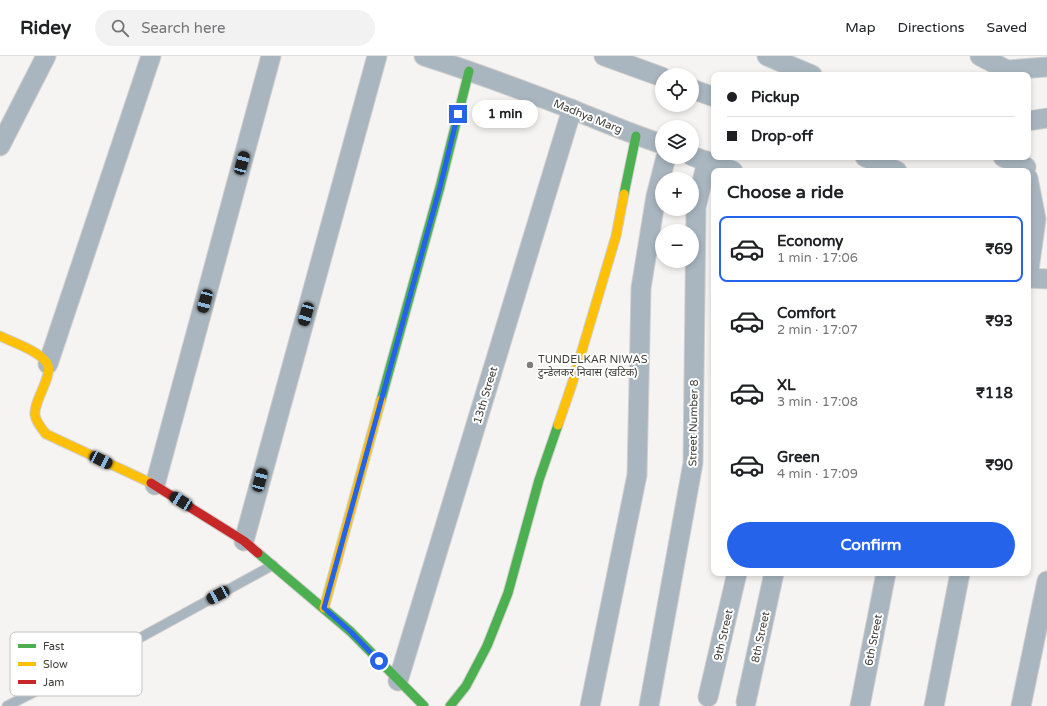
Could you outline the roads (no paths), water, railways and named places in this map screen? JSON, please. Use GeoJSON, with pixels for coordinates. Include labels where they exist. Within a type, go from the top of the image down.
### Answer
{"type":"FeatureCollection","features":[{"type":"Feature","properties":{"kind":"street"},"geometry":{"type":"LineString","coordinates":[[0,146],[46,56]]}},
{"type":"Feature","properties":{"kind":"street"},"geometry":{"type":"LineString","coordinates":[[151,56],[48,364],[49,370],[40,392],[35,414],[39,426],[46,434],[156,485],[244,541],[350,631],[424,706]]}},
{"type":"Feature","properties":{"kind":"street"},"geometry":{"type":"LineString","coordinates":[[156,485],[271,56]]}},
{"type":"Feature","properties":{"kind":"street"},"geometry":{"type":"LineString","coordinates":[[244,541],[377,56]]}},
{"type":"Feature","properties":{"kind":"street","name":"Madhya Marg"},"geometry":{"type":"LineString","coordinates":[[424,56],[469,71],[636,136],[655,142]]}},
{"type":"Feature","properties":{"kind":"street"},"geometry":{"type":"LineString","coordinates":[[604,56],[655,75]]}},
{"type":"Feature","properties":{"kind":"street"},"geometry":{"type":"LineString","coordinates":[[767,56],[805,72]]}},
{"type":"Feature","properties":{"kind":"street"},"geometry":{"type":"LineString","coordinates":[[980,56],[1006,72]]}},
{"type":"Feature","properties":{"kind":"street"},"geometry":{"type":"LineString","coordinates":[[1014,72],[1047,67]]}},
{"type":"Feature","properties":{"kind":"street"},"geometry":{"type":"LineString","coordinates":[[324,608],[440,187],[469,71]]}},
{"type":"Feature","properties":{"kind":"street"},"geometry":{"type":"LineString","coordinates":[[699,91],[711,96]]}},
{"type":"Feature","properties":{"kind":"street","name":"13th Street"},"geometry":{"type":"LineString","coordinates":[[398,681],[572,110]]}},
{"type":"Feature","properties":{"kind":"street"},"geometry":{"type":"LineString","coordinates":[[1031,121],[1047,118]]}},
{"type":"Feature","properties":{"kind":"street"},"geometry":{"type":"LineString","coordinates":[[450,706],[466,686],[483,653],[508,593],[539,480],[572,384],[616,236],[636,136]]}},
{"type":"Feature","properties":{"kind":"street"},"geometry":{"type":"LineString","coordinates":[[699,158],[725,168]]}},
{"type":"Feature","properties":{"kind":"street"},"geometry":{"type":"LineString","coordinates":[[872,160],[890,168]]}},
{"type":"Feature","properties":{"kind":"street"},"geometry":{"type":"LineString","coordinates":[[1009,160],[1026,168]]}},
{"type":"Feature","properties":{"kind":"street"},"geometry":{"type":"LineString","coordinates":[[590,706],[637,475],[641,288],[656,196],[664,164]]}},
{"type":"Feature","properties":{"kind":"street","name":"Street Number 8"},"geometry":{"type":"LineString","coordinates":[[649,706],[693,464],[696,207],[699,164]]}},
{"type":"Feature","properties":{"kind":"street"},"geometry":{"type":"LineString","coordinates":[[1031,194],[1036,220],[1031,233]]}},
{"type":"Feature","properties":{"kind":"street"},"geometry":{"type":"LineString","coordinates":[[1031,277],[1047,279]]}},
{"type":"Feature","properties":{"kind":"street"},"geometry":{"type":"LineString","coordinates":[[0,336],[41,356],[48,364]]}},
{"type":"Feature","properties":{"kind":"street","name":"9th Street"},"geometry":{"type":"LineString","coordinates":[[708,697],[736,576]]}},
{"type":"Feature","properties":{"kind":"street","name":"8th Street"},"geometry":{"type":"LineString","coordinates":[[746,702],[773,576]]}},
{"type":"Feature","properties":{"kind":"street","name":"6th Street"},"geometry":{"type":"LineString","coordinates":[[860,706],[885,576]]}},
{"type":"Feature","properties":{"kind":"street"},"geometry":{"type":"LineString","coordinates":[[934,706],[959,576]]}},
{"type":"Feature","properties":{"kind":"street"},"geometry":{"type":"LineString","coordinates":[[1021,706],[1047,581]]}},
{"type":"Feature","properties":{"kind":"lane"},"geometry":{"type":"LineString","coordinates":[[142,637],[273,565]]}},
{"type":"Feature","properties":{"kind":"lane"},"geometry":{"type":"LineString","coordinates":[[7,706],[27,696]]}},
{"type":"Feature","properties":{"kind":"place","name":"TUNDELKAR NIWAS टुन्डेलकर निवास (खटिक)"},"geometry":{"type":"Point","coordinates":[530,365]}}]}
